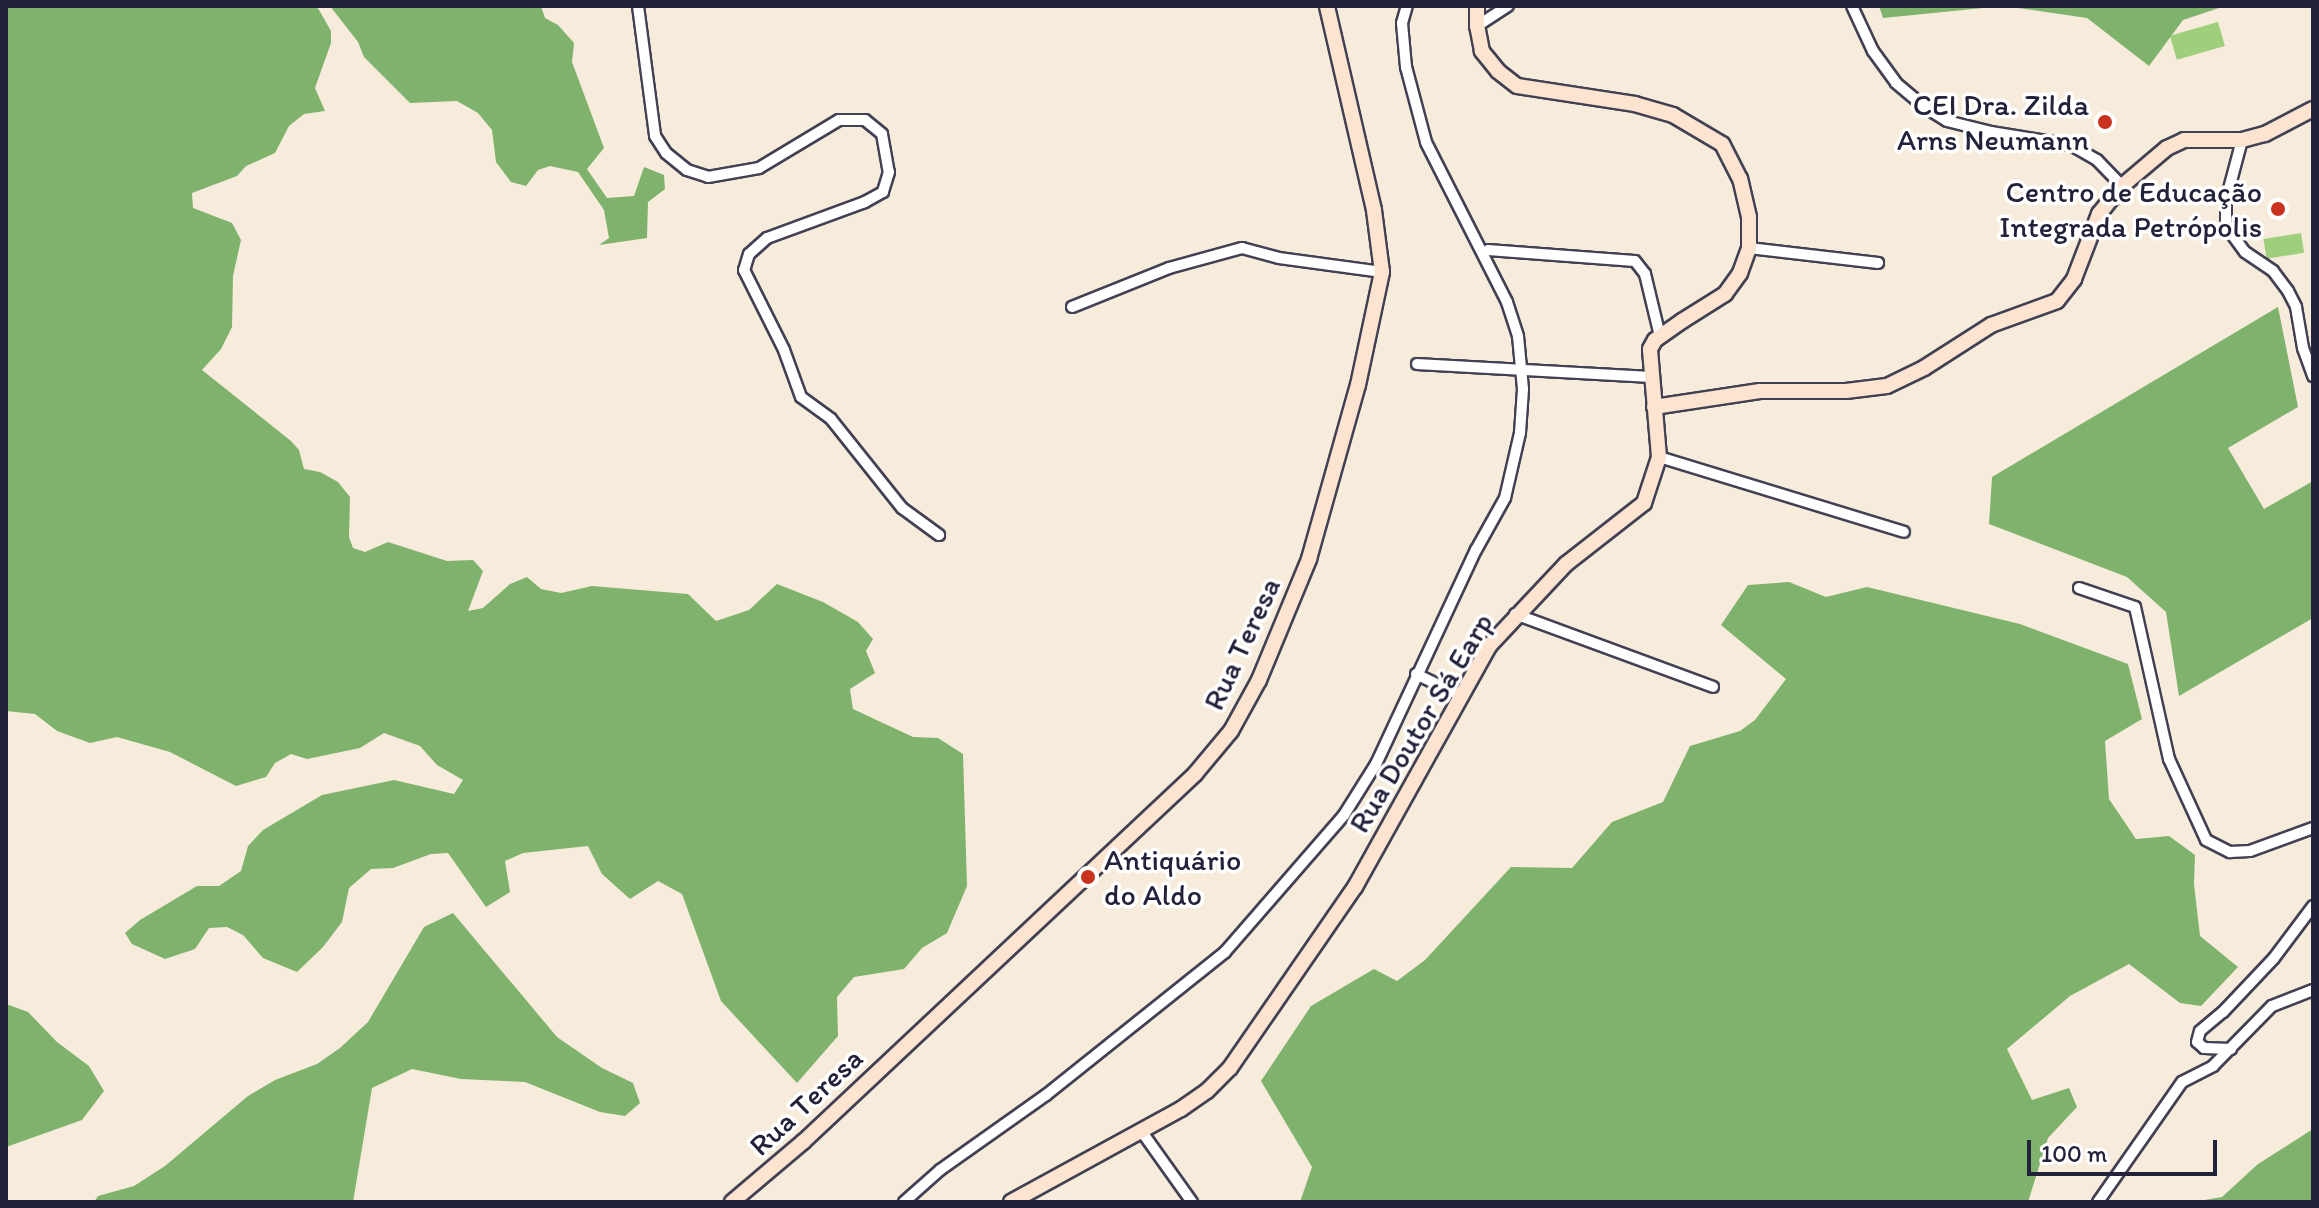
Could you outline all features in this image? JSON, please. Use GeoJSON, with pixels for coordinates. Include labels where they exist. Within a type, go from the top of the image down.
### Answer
{"type":"FeatureCollection","features":[{"type":"Feature","properties":{"kind":"main road","name":"Rua Teresa"},"geometry":{"type":"LineString","coordinates":[[732,1202],[803,1142],[1195,774],[1231,731],[1259,680],[1309,559],[1358,385],[1382,272],[1374,210],[1327,6]]}},
{"type":"Feature","properties":{"kind":"main road"},"geometry":{"type":"LineString","coordinates":[[1477,6],[1482,51],[1498,71],[1517,86],[1635,104],[1673,115],[1722,144],[1744,191],[1749,217],[1749,248],[1740,273],[1725,294],[1660,336]]}},
{"type":"Feature","properties":{"kind":"main road"},"geometry":{"type":"LineString","coordinates":[[1654,407],[1760,391],[1846,391],[1887,386],[1991,325],[2057,301],[2074,279],[2099,214],[2122,186],[2157,155],[2184,140],[2242,140],[2265,134],[2313,109]]}},
{"type":"Feature","properties":{"kind":"main road","name":"Rua Doutor Sá Earp"},"geometry":{"type":"LineString","coordinates":[[1011,1202],[1142,1132],[1207,1091],[1230,1068],[1355,887],[1489,646],[1515,614],[1566,564],[1644,503],[1659,457],[1650,349],[1660,336]]}},
{"type":"Feature","properties":{"kind":"street"},"geometry":{"type":"LineString","coordinates":[[638,6],[655,136],[666,153],[687,170],[708,177],[759,168],[839,120],[865,120],[882,134],[889,172],[883,192],[865,202],[767,238],[749,254],[744,270],[784,350],[801,397],[831,419],[902,508],[939,535]]}},
{"type":"Feature","properties":{"kind":"street"},"geometry":{"type":"LineString","coordinates":[[904,1202],[940,1170],[1046,1095],[1225,952],[1360,794],[1416,674],[1505,498],[1520,433],[1518,336],[1507,302],[1426,142],[1406,67],[1402,23],[1407,6]]}},
{"type":"Feature","properties":{"kind":"street"},"geometry":{"type":"LineString","coordinates":[[1477,26],[1508,6]]}},
{"type":"Feature","properties":{"kind":"street"},"geometry":{"type":"LineString","coordinates":[[1852,6],[1873,51],[1896,83],[1923,106],[1962,125],[2071,145],[2097,160],[2122,186]]}},
{"type":"Feature","properties":{"kind":"street"},"geometry":{"type":"LineString","coordinates":[[2242,140],[2226,200],[2226,226],[2245,252],[2273,271],[2288,291],[2296,307],[2303,348],[2313,376]]}},
{"type":"Feature","properties":{"kind":"street"},"geometry":{"type":"LineString","coordinates":[[1072,307],[1169,268],[1242,248],[1293,261],[1382,272]]}},
{"type":"Feature","properties":{"kind":"street"},"geometry":{"type":"LineString","coordinates":[[1749,248],[1878,263]]}},
{"type":"Feature","properties":{"kind":"street"},"geometry":{"type":"LineString","coordinates":[[1488,250],[1635,261],[1642,267],[1648,282],[1660,336]]}},
{"type":"Feature","properties":{"kind":"street"},"geometry":{"type":"LineString","coordinates":[[1417,364],[1651,377]]}},
{"type":"Feature","properties":{"kind":"street"},"geometry":{"type":"LineString","coordinates":[[1659,457],[1904,532]]}},
{"type":"Feature","properties":{"kind":"street"},"geometry":{"type":"LineString","coordinates":[[2079,588],[2135,607],[2169,759],[2206,840],[2230,852],[2250,851],[2313,828]]}},
{"type":"Feature","properties":{"kind":"street"},"geometry":{"type":"LineString","coordinates":[[1515,614],[1713,687]]}},
{"type":"Feature","properties":{"kind":"street"},"geometry":{"type":"LineString","coordinates":[[1416,674],[1461,696]]}},
{"type":"Feature","properties":{"kind":"street"},"geometry":{"type":"LineString","coordinates":[[2231,1049],[2204,1048],[2197,1042],[2200,1031],[2223,1012],[2274,958],[2313,906]]}},
{"type":"Feature","properties":{"kind":"street"},"geometry":{"type":"LineString","coordinates":[[2098,1202],[2182,1082],[2213,1066],[2272,1006],[2313,990]]}},
{"type":"Feature","properties":{"kind":"street"},"geometry":{"type":"LineString","coordinates":[[1142,1132],[1192,1202]]}},
{"type":"Feature","properties":{"kind":"green space"},"geometry":{"type":"Polygon","coordinates":[[[6,6],[316,6],[319,10],[331,31],[331,43],[315,88],[325,111],[304,114],[289,126],[275,153],[246,166],[237,176],[192,193],[193,208],[232,223],[241,240],[233,276],[232,327],[221,349],[202,370],[291,441],[299,450],[304,469],[320,472],[338,482],[350,497],[349,537],[353,548],[365,552],[388,542],[447,561],[473,560],[483,571],[468,611],[483,608],[510,584],[527,577],[541,589],[561,593],[592,586],[688,594],[716,621],[749,610],[777,584],[823,602],[858,622],[873,639],[866,651],[875,673],[850,689],[853,709],[913,737],[938,738],[963,754],[967,886],[947,933],[922,948],[904,969],[854,977],[837,997],[838,1036],[797,1083],[721,1001],[682,894],[658,881],[630,899],[602,874],[588,846],[523,853],[505,861],[510,892],[486,907],[448,853],[431,854],[393,868],[371,869],[349,888],[342,922],[323,947],[297,972],[263,958],[243,935],[227,927],[209,928],[195,949],[165,959],[132,944],[125,933],[140,920],[197,886],[219,886],[241,871],[248,846],[263,830],[322,795],[394,780],[454,794],[463,780],[437,765],[420,746],[384,733],[360,748],[307,759],[291,754],[275,763],[266,777],[236,786],[170,752],[117,737],[90,743],[57,731],[35,714],[6,711],[6,6]]]}},
{"type":"Feature","properties":{"kind":"green space"},"geometry":{"type":"Polygon","coordinates":[[[330,6],[541,6],[545,18],[558,25],[574,43],[572,62],[604,148],[587,169],[607,198],[634,196],[644,167],[664,175],[665,189],[648,202],[647,238],[599,245],[609,238],[604,210],[578,172],[550,166],[538,170],[526,186],[511,182],[496,162],[492,130],[478,113],[457,101],[410,103],[364,57],[358,42],[330,6]]]}},
{"type":"Feature","properties":{"kind":"green space"},"geometry":{"type":"Polygon","coordinates":[[[1879,6],[2003,6],[1883,18],[1879,6]]]}},
{"type":"Feature","properties":{"kind":"green space"},"geometry":{"type":"Polygon","coordinates":[[[2004,6],[2225,6],[2183,20],[2149,66],[2087,18],[2004,6]]]}},
{"type":"Feature","properties":{"kind":"green space"},"geometry":{"type":"Polygon","coordinates":[[[2218,22],[2225,46],[2177,60],[2170,36],[2218,22]]]}},
{"type":"Feature","properties":{"kind":"green space"},"geometry":{"type":"Polygon","coordinates":[[[2301,233],[2304,253],[2267,259],[2263,239],[2301,233]]]}},
{"type":"Feature","properties":{"kind":"green space"},"geometry":{"type":"Polygon","coordinates":[[[2278,307],[2298,407],[2228,448],[2264,509],[2313,481],[2313,618],[2179,696],[2166,612],[2127,577],[1989,524],[1992,477],[2278,307]]]}},
{"type":"Feature","properties":{"kind":"green space"},"geometry":{"type":"Polygon","coordinates":[[[1789,582],[1826,597],[1867,587],[2020,624],[2128,664],[2142,719],[2105,741],[2109,799],[2136,839],[2169,836],[2195,855],[2194,884],[2200,936],[2238,967],[2201,1006],[2180,1003],[2129,964],[2070,996],[2007,1049],[2032,1100],[2069,1088],[2077,1107],[2048,1138],[2028,1202],[1300,1202],[1312,1167],[1261,1081],[1311,1006],[1374,969],[1397,981],[1425,960],[1511,867],[1572,868],[1612,822],[1663,802],[1690,746],[1740,731],[1755,720],[1786,679],[1721,625],[1748,585],[1789,582]]]}},
{"type":"Feature","properties":{"kind":"green space"},"geometry":{"type":"Polygon","coordinates":[[[453,913],[557,1037],[602,1068],[633,1083],[640,1103],[625,1116],[600,1112],[525,1082],[461,1079],[412,1069],[372,1088],[353,1202],[94,1202],[98,1196],[134,1186],[165,1166],[248,1096],[275,1080],[317,1064],[340,1048],[368,1022],[424,927],[453,913]]]}},
{"type":"Feature","properties":{"kind":"green space"},"geometry":{"type":"Polygon","coordinates":[[[6,1004],[28,1012],[57,1042],[89,1066],[104,1091],[82,1120],[6,1147],[6,1004]]]}},
{"type":"Feature","properties":{"kind":"green space"},"geometry":{"type":"Polygon","coordinates":[[[2313,1129],[2313,1202],[2193,1202],[2222,1197],[2258,1164],[2313,1129]]]}},
{"type":"Feature","properties":{"kind":"place","name":"CEI Dra. Zilda Arns Neumann"},"geometry":{"type":"Point","coordinates":[2105,122]}},
{"type":"Feature","properties":{"kind":"place","name":"Centro de Educação Integrada Petrópolis"},"geometry":{"type":"Point","coordinates":[2278,209]}},
{"type":"Feature","properties":{"kind":"place","name":"Antiquário do Aldo"},"geometry":{"type":"Point","coordinates":[1088,877]}}]}
